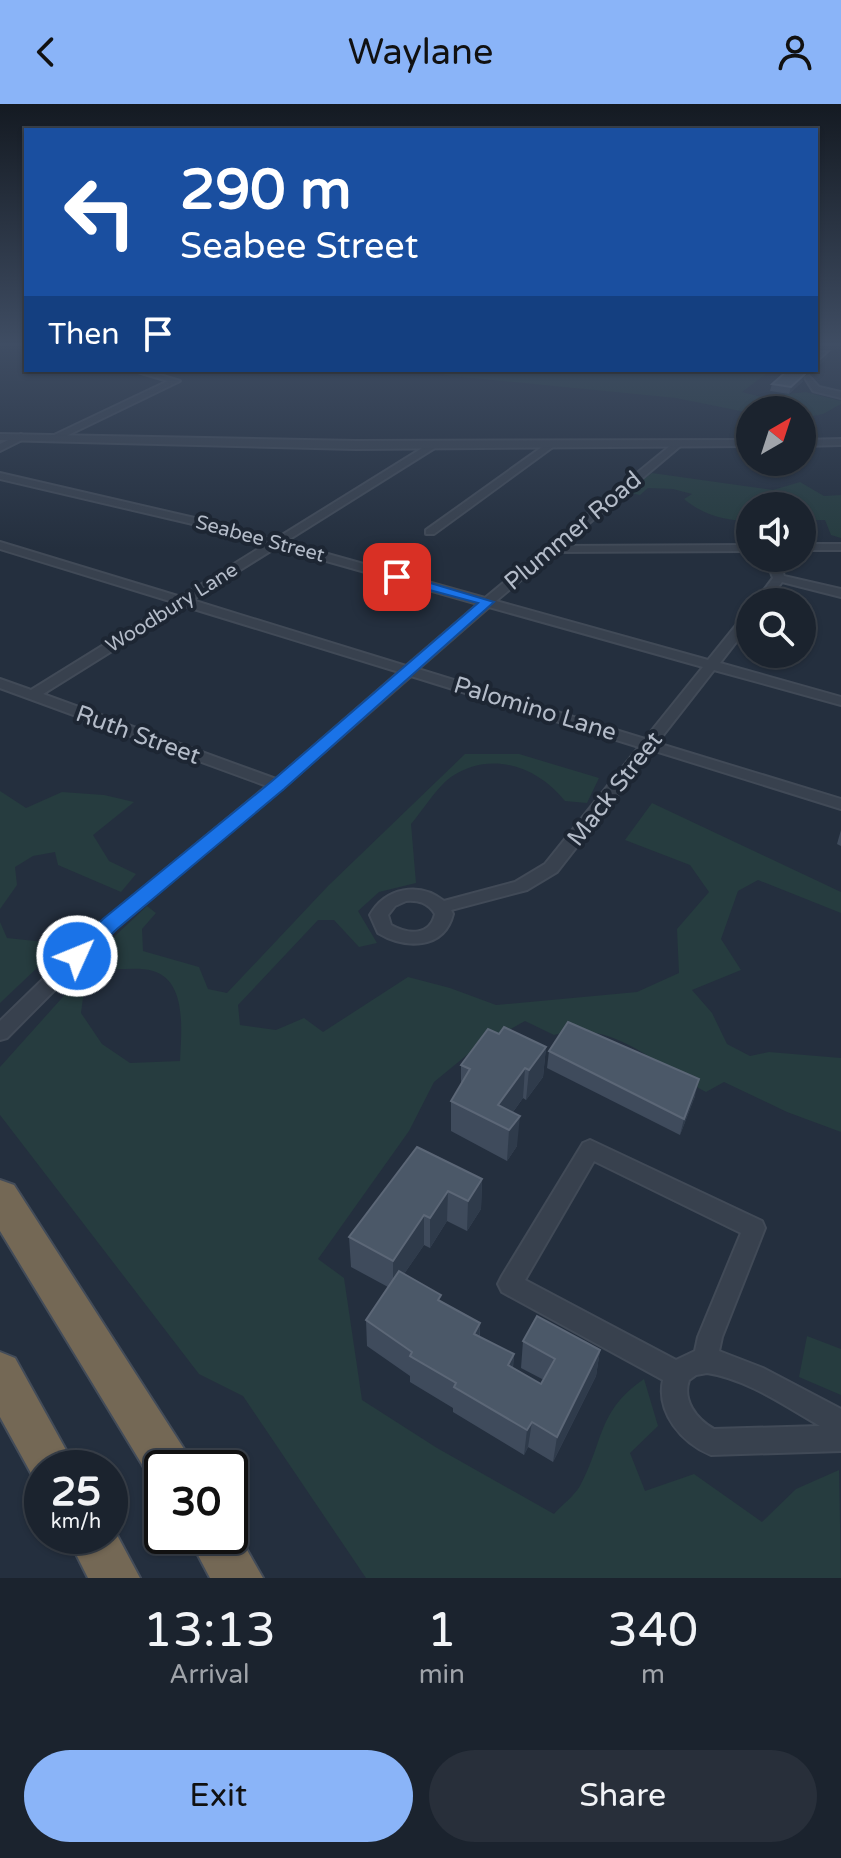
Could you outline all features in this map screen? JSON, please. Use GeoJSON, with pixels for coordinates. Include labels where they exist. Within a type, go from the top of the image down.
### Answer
{"type":"FeatureCollection","features":[{"type":"Feature","properties":{"kind":"highway"},"geometry":{"type":"LineString","coordinates":[[0,1197],[159,1450]]}},
{"type":"Feature","properties":{"kind":"highway"},"geometry":{"type":"LineString","coordinates":[[0,1373],[43,1450]]}},
{"type":"Feature","properties":{"kind":"highway"},"geometry":{"type":"LineString","coordinates":[[101,1554],[115,1578]]}},
{"type":"Feature","properties":{"kind":"highway"},"geometry":{"type":"LineString","coordinates":[[223,1554],[238,1578]]}},
{"type":"Feature","properties":{"kind":"street"},"geometry":{"type":"LineString","coordinates":[[55,438],[111,412]]}},
{"type":"Feature","properties":{"kind":"street"},"geometry":{"type":"LineString","coordinates":[[0,437],[435,444],[736,443]]}},
{"type":"Feature","properties":{"kind":"street"},"geometry":{"type":"LineString","coordinates":[[0,448],[21,437]]}},
{"type":"Feature","properties":{"kind":"street"},"geometry":{"type":"LineString","coordinates":[[816,443],[841,442]]}},
{"type":"Feature","properties":{"kind":"street","name":"Plummer Road"},"geometry":{"type":"LineString","coordinates":[[0,1033],[110,924],[278,785],[487,602],[679,443]]}},
{"type":"Feature","properties":{"kind":"street","name":"Woodbury Lane"},"geometry":{"type":"LineString","coordinates":[[32,695],[435,444]]}},
{"type":"Feature","properties":{"kind":"street"},"geometry":{"type":"LineString","coordinates":[[430,532],[552,444]]}},
{"type":"Feature","properties":{"kind":"street","name":"Seabee Street"},"geometry":{"type":"LineString","coordinates":[[0,476],[170,514],[841,701]]}},
{"type":"Feature","properties":{"kind":"street","name":"Palomino Lane"},"geometry":{"type":"LineString","coordinates":[[0,545],[841,804]]}},
{"type":"Feature","properties":{"kind":"street"},"geometry":{"type":"LineString","coordinates":[[816,547],[841,547]]}},
{"type":"Feature","properties":{"kind":"street"},"geometry":{"type":"LineString","coordinates":[[552,549],[736,548]]}},
{"type":"Feature","properties":{"kind":"street"},"geometry":{"type":"LineString","coordinates":[[777,572],[779,578]]}},
{"type":"Feature","properties":{"kind":"street"},"geometry":{"type":"LineString","coordinates":[[779,578],[841,593]]}},
{"type":"Feature","properties":{"kind":"street"},"geometry":{"type":"LineString","coordinates":[[772,588],[779,578]]}},
{"type":"Feature","properties":{"kind":"street","name":"Mack Street"},"geometry":{"type":"LineString","coordinates":[[441,907],[521,886],[551,868],[736,634]]}},
{"type":"Feature","properties":{"kind":"street","name":"Ruth Street"},"geometry":{"type":"LineString","coordinates":[[0,683],[278,785]]}},
{"type":"Feature","properties":{"kind":"street"},"geometry":{"type":"LineString","coordinates":[[679,1375],[510,1284],[590,1149],[754,1228],[706,1346],[705,1361]]}},
{"type":"Feature","properties":{"kind":"street"},"geometry":{"type":"LineString","coordinates":[[841,1423],[731,1367],[705,1361],[693,1363],[679,1375],[674,1392],[677,1412],[691,1430],[711,1442],[841,1438]]}},
{"type":"Feature","properties":{"kind":"green space"},"geometry":{"type":"Polygon","coordinates":[[[652,473],[773,490],[800,482],[824,496],[841,495],[841,538],[831,535],[825,520],[816,520],[816,492],[736,492],[736,520],[707,513],[684,499],[692,494],[673,489],[648,488],[640,495],[626,492],[652,473]]]}},
{"type":"Feature","properties":{"kind":"green space"},"geometry":{"type":"Polygon","coordinates":[[[465,754],[519,754],[599,778],[587,803],[565,801],[541,779],[512,766],[481,764],[451,777],[411,824],[416,883],[379,892],[358,911],[377,943],[359,947],[334,920],[318,920],[238,1005],[240,1025],[276,1030],[304,1018],[323,1032],[408,977],[496,1005],[637,992],[679,973],[677,929],[709,892],[690,865],[625,840],[652,803],[841,892],[841,913],[758,880],[738,891],[721,939],[741,970],[692,990],[712,1013],[727,1044],[750,1056],[769,1052],[841,1058],[841,1132],[787,1112],[724,1082],[706,1092],[634,1048],[596,1033],[575,1031],[554,1035],[525,1021],[473,1050],[434,1082],[409,1131],[318,1259],[344,1278],[362,1400],[437,1448],[554,1514],[580,1486],[609,1415],[644,1379],[658,1426],[630,1453],[645,1491],[694,1474],[762,1522],[796,1489],[839,1470],[841,1578],[366,1578],[243,1396],[199,1374],[0,1115],[0,1067],[70,989],[84,990],[81,1013],[102,1044],[130,1063],[180,1061],[180,1010],[172,985],[153,971],[108,969],[99,951],[147,906],[156,913],[142,929],[143,951],[199,967],[208,989],[227,993],[328,886],[465,754]]]}},
{"type":"Feature","properties":{"kind":"green space"},"geometry":{"type":"Polygon","coordinates":[[[0,791],[26,808],[62,792],[104,795],[134,802],[93,835],[109,861],[136,874],[121,892],[58,865],[55,852],[33,856],[15,867],[17,885],[0,909],[0,791]]]}},
{"type":"Feature","properties":{"kind":"green space"},"geometry":{"type":"Polygon","coordinates":[[[0,922],[7,938],[54,943],[39,966],[0,1003],[0,922]]]}},
{"type":"Feature","properties":{"kind":"green space"},"geometry":{"type":"Polygon","coordinates":[[[807,1336],[841,1349],[841,1395],[799,1377],[807,1336]]]}},
{"type":"Feature","properties":{"kind":"building"},"geometry":{"type":"Polygon","coordinates":[[[568,1022],[699,1079],[684,1119],[549,1051],[568,1022]]]}},
{"type":"Feature","properties":{"kind":"building"},"geometry":{"type":"Polygon","coordinates":[[[504,1027],[546,1047],[529,1070],[525,1068],[498,1105],[520,1116],[509,1130],[451,1101],[470,1069],[461,1065],[488,1029],[499,1034],[504,1027]]]}},
{"type":"Feature","properties":{"kind":"building"},"geometry":{"type":"Polygon","coordinates":[[[417,1147],[482,1179],[468,1201],[448,1191],[430,1218],[424,1215],[393,1261],[349,1237],[417,1147]]]}},
{"type":"Feature","properties":{"kind":"building"},"geometry":{"type":"Polygon","coordinates":[[[399,1271],[441,1295],[438,1300],[480,1323],[474,1334],[514,1354],[508,1365],[541,1384],[555,1359],[523,1341],[537,1316],[600,1350],[557,1437],[532,1422],[527,1430],[454,1387],[456,1383],[410,1356],[412,1352],[366,1320],[399,1271]]]}},
{"type":"Feature","properties":{"kind":"route"},"geometry":{"type":"LineString","coordinates":[[77,956],[110,924],[278,785],[487,602],[397,577]]}}]}
